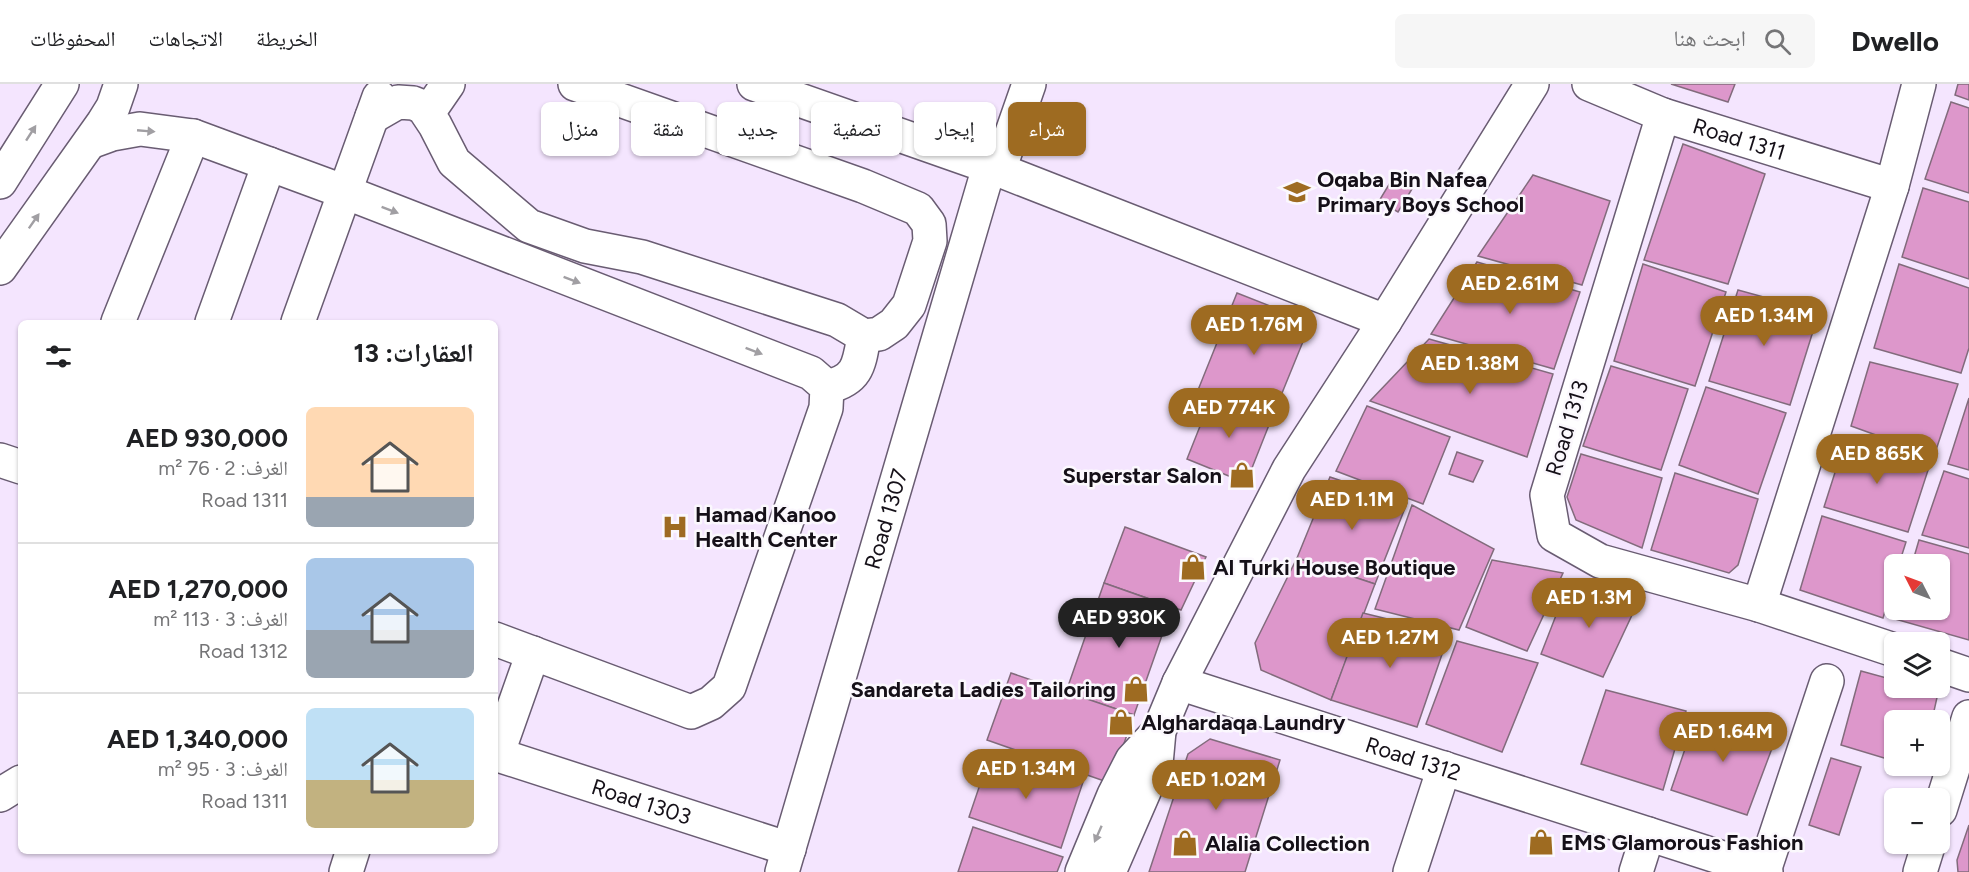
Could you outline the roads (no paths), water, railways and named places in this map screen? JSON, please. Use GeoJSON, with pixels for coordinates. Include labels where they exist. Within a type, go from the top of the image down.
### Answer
{"type":"FeatureCollection","features":[{"type":"Feature","properties":{"kind":"street"},"geometry":{"type":"LineString","coordinates":[[0,182],[62,84]]}},
{"type":"Feature","properties":{"kind":"street"},"geometry":{"type":"LineString","coordinates":[[0,268],[90,142],[113,107],[121,84]]}},
{"type":"Feature","properties":{"kind":"street"},"geometry":{"type":"LineString","coordinates":[[299,320],[384,84]]}},
{"type":"Feature","properties":{"kind":"street"},"geometry":{"type":"LineString","coordinates":[[428,113],[448,84]]}},
{"type":"Feature","properties":{"kind":"street"},"geometry":{"type":"LineString","coordinates":[[372,117],[398,102],[413,103],[423,107],[454,162],[529,226],[585,246],[642,257],[837,320],[864,336],[879,334],[894,324],[909,305],[930,241],[929,224],[918,209],[863,186],[575,84]]}},
{"type":"Feature","properties":{"kind":"street"},"geometry":{"type":"LineString","coordinates":[[755,84],[994,168],[1385,321]]}},
{"type":"Feature","properties":{"kind":"street","name":"Road 1307"},"geometry":{"type":"LineString","coordinates":[[785,860],[994,168],[1029,84]]}},
{"type":"Feature","properties":{"kind":"street"},"geometry":{"type":"LineString","coordinates":[[1109,872],[1156,764],[1159,731],[1179,683],[1289,469],[1385,321],[1532,84]]}},
{"type":"Feature","properties":{"kind":"street"},"geometry":{"type":"LineString","coordinates":[[1759,604],[1892,186],[1918,84]]}},
{"type":"Feature","properties":{"kind":"street","name":"Road 1311"},"geometry":{"type":"LineString","coordinates":[[1610,88],[1663,114],[1892,186]]}},
{"type":"Feature","properties":{"kind":"street","name":"Road 1313"},"geometry":{"type":"LineString","coordinates":[[1663,114],[1546,495],[1554,535],[1600,561],[1759,604],[1884,647]]}},
{"type":"Feature","properties":{"kind":"street"},"geometry":{"type":"LineString","coordinates":[[90,142],[112,134],[140,129],[193,136],[345,192],[811,373],[827,387]]}},
{"type":"Feature","properties":{"kind":"street"},"geometry":{"type":"LineString","coordinates":[[119,320],[193,136]]}},
{"type":"Feature","properties":{"kind":"street"},"geometry":{"type":"LineString","coordinates":[[213,320],[269,165]]}},
{"type":"Feature","properties":{"kind":"street"},"geometry":{"type":"LineString","coordinates":[[827,387],[843,383],[854,374],[864,336]]}},
{"type":"Feature","properties":{"kind":"street"},"geometry":{"type":"LineString","coordinates":[[498,640],[692,712],[711,704],[729,687],[826,408],[827,387]]}},
{"type":"Feature","properties":{"kind":"street"},"geometry":{"type":"LineString","coordinates":[[0,460],[18,466]]}},
{"type":"Feature","properties":{"kind":"street"},"geometry":{"type":"LineString","coordinates":[[498,748],[532,653]]}},
{"type":"Feature","properties":{"kind":"street"},"geometry":{"type":"LineString","coordinates":[[1950,668],[1969,675]]}},
{"type":"Feature","properties":{"kind":"street"},"geometry":{"type":"LineString","coordinates":[[1765,872],[1827,681]]}},
{"type":"Feature","properties":{"kind":"street","name":"Road 1312"},"geometry":{"type":"LineString","coordinates":[[1179,683],[1765,872]]}},
{"type":"Feature","properties":{"kind":"street"},"geometry":{"type":"LineString","coordinates":[[1947,788],[1969,717]]}},
{"type":"Feature","properties":{"kind":"street"},"geometry":{"type":"LineString","coordinates":[[1082,872],[1114,795],[1132,760],[1159,731]]}},
{"type":"Feature","properties":{"kind":"street","name":"Road 1303"},"geometry":{"type":"LineString","coordinates":[[498,755],[785,860]]}},
{"type":"Feature","properties":{"kind":"street"},"geometry":{"type":"LineString","coordinates":[[1410,872],[1444,768]]}},
{"type":"Feature","properties":{"kind":"street"},"geometry":{"type":"LineString","coordinates":[[0,795],[18,784]]}},
{"type":"Feature","properties":{"kind":"street"},"geometry":{"type":"LineString","coordinates":[[1636,872],[1648,834]]}},
{"type":"Feature","properties":{"kind":"street"},"geometry":{"type":"LineString","coordinates":[[346,872],[352,854]]}},
{"type":"Feature","properties":{"kind":"street"},"geometry":{"type":"LineString","coordinates":[[1920,872],[1926,854]]}},
{"type":"Feature","properties":{"kind":"place","name":"Oqaba Bin Nafea Primary Boys School"},"geometry":{"type":"Point","coordinates":[1297,192]}},
{"type":"Feature","properties":{"kind":"place","name":"Superstar Salon"},"geometry":{"type":"Point","coordinates":[1242,475]}},
{"type":"Feature","properties":{"kind":"place","name":"Hamad Kanoo Health Center"},"geometry":{"type":"Point","coordinates":[675,527]}},
{"type":"Feature","properties":{"kind":"place","name":"Al Turki House Boutique"},"geometry":{"type":"Point","coordinates":[1193,567]}},
{"type":"Feature","properties":{"kind":"place","name":"Sandareta Ladies Tailoring"},"geometry":{"type":"Point","coordinates":[1136,689]}},
{"type":"Feature","properties":{"kind":"place","name":"Alghardaqa Laundry"},"geometry":{"type":"Point","coordinates":[1121,722]}},
{"type":"Feature","properties":{"kind":"place","name":"EMS Glamorous Fashion"},"geometry":{"type":"Point","coordinates":[1541,842]}},
{"type":"Feature","properties":{"kind":"place","name":"Alalia Collection"},"geometry":{"type":"Point","coordinates":[1185,843]}}]}
